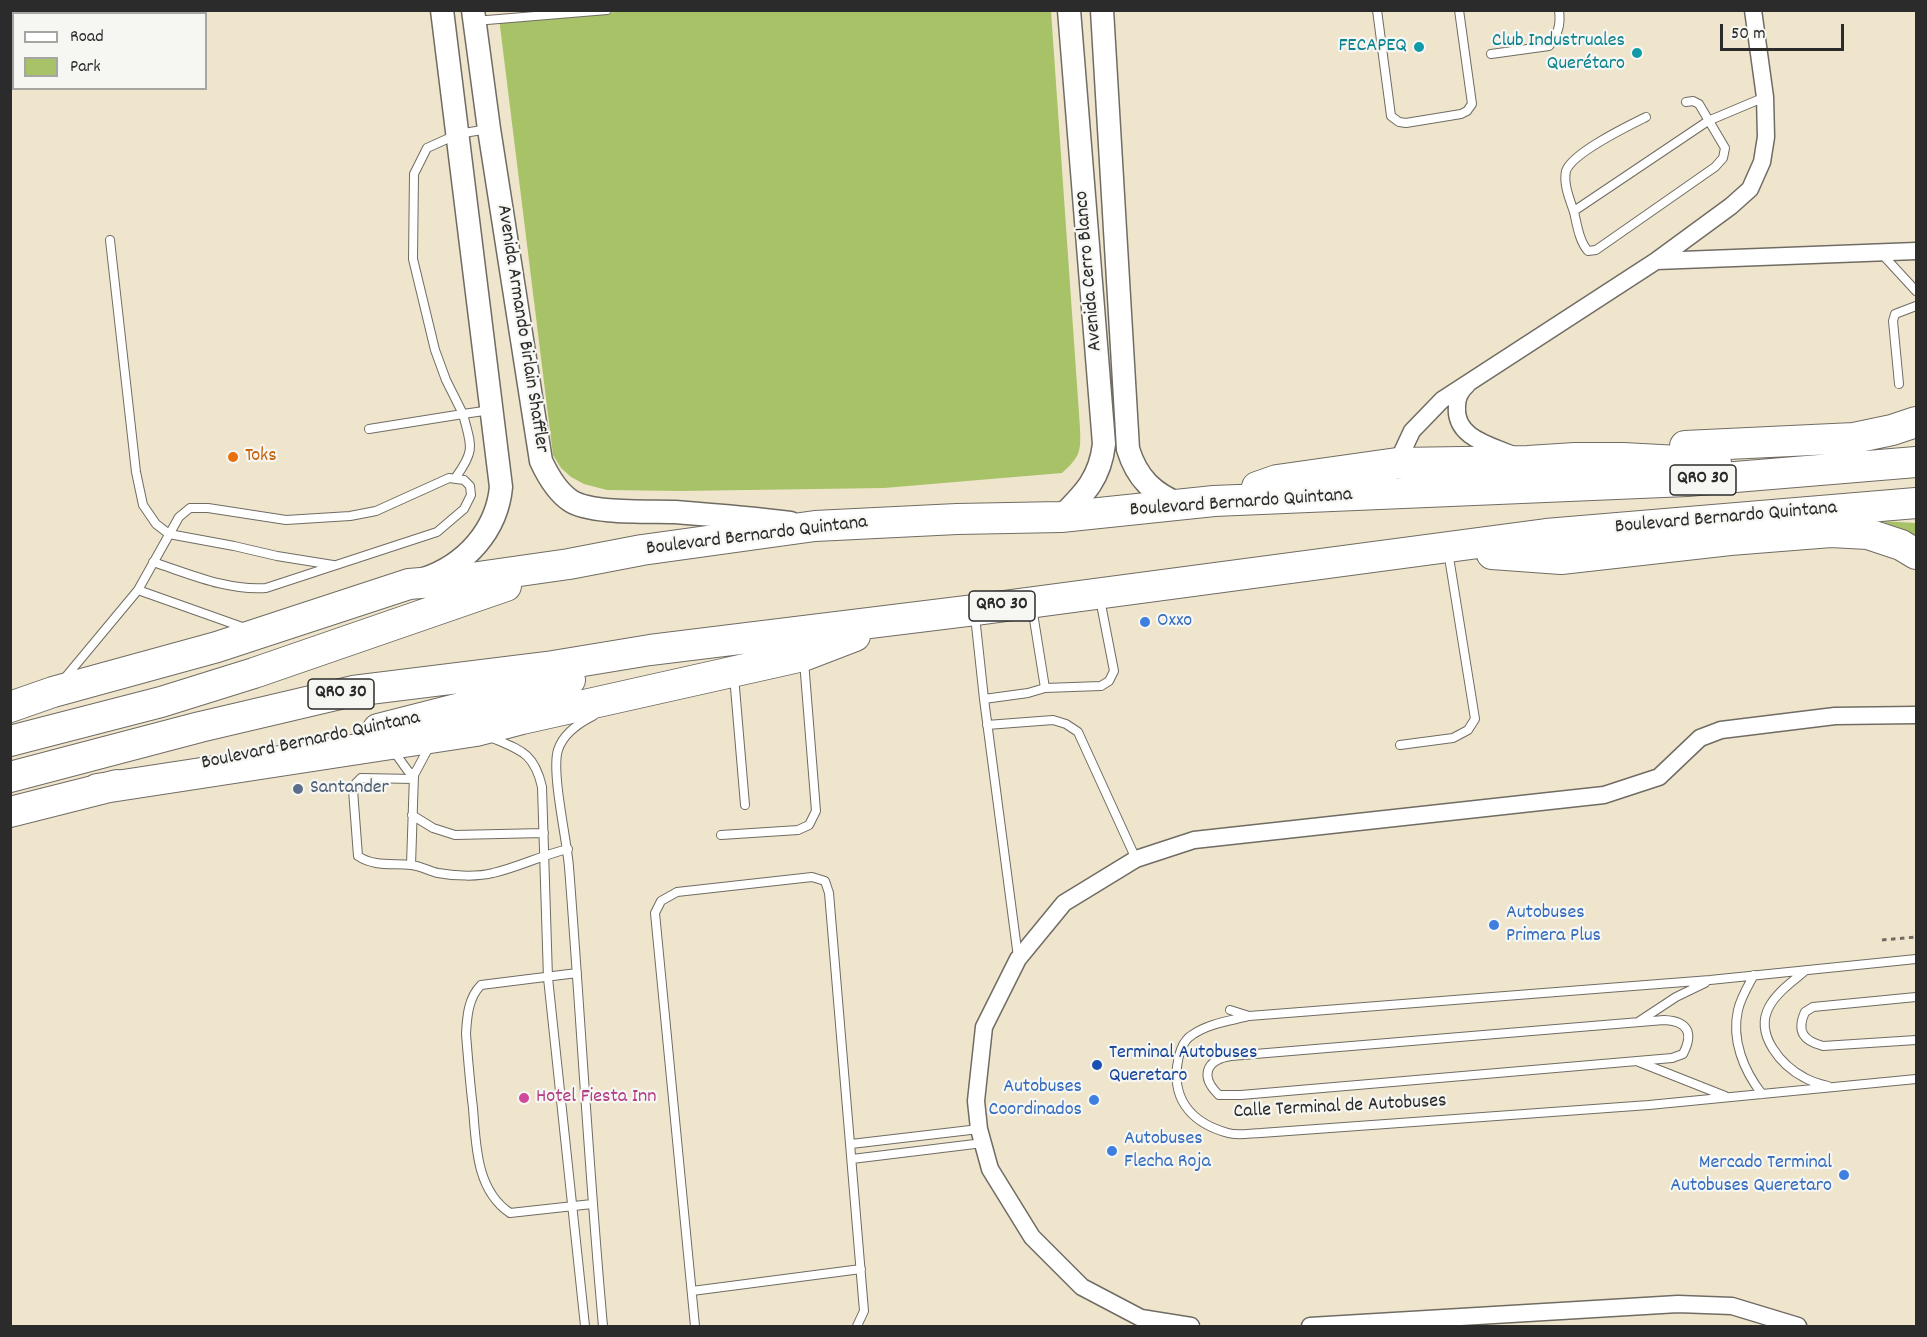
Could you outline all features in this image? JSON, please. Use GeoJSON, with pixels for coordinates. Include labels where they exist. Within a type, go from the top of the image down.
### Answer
{"type":"FeatureCollection","features":[{"type":"Feature","properties":{"kind":"highway"},"geometry":{"type":"LineString","coordinates":[[1623,458],[1693,445],[1854,438],[1917,422]]}},
{"type":"Feature","properties":{"kind":"highway"},"geometry":{"type":"LineString","coordinates":[[1214,501],[1277,480],[1397,463],[1623,458],[1717,463],[1819,460],[1876,466]]}},
{"type":"Feature","properties":{"kind":"highway","name":"Boulevard Bernardo Quintana"},"geometry":{"type":"LineString","coordinates":[[10,707],[53,692],[259,634],[409,584],[457,580],[569,564],[642,550],[815,526],[957,519],[1061,517],[1214,501],[1687,481],[1917,462]]}},
{"type":"Feature","properties":{"kind":"highway","name":"Boulevard Bernardo Quintana"},"geometry":{"type":"LineString","coordinates":[[10,777],[200,727],[353,691],[547,667],[620,654],[975,610],[1546,534],[1917,503]]}},
{"type":"Feature","properties":{"kind":"highway"},"geometry":{"type":"LineString","coordinates":[[1855,508],[1917,515]]}},
{"type":"Feature","properties":{"kind":"highway"},"geometry":{"type":"LineString","coordinates":[[1448,548],[1507,556],[1561,559],[1730,540],[1831,532],[1868,534],[1901,545],[1917,554]]}},
{"type":"Feature","properties":{"kind":"highway","name":"Boulevard Bernardo Quintana"},"geometry":{"type":"LineString","coordinates":[[10,741],[162,702],[569,564]]}},
{"type":"Feature","properties":{"kind":"highway"},"geometry":{"type":"LineString","coordinates":[[97,789],[390,746],[476,731],[522,718],[803,656],[906,617]]}},
{"type":"Feature","properties":{"kind":"highway","name":"Boulevard Bernardo Quintana"},"geometry":{"type":"LineString","coordinates":[[10,812],[97,789],[405,723],[616,668],[679,647]]}},
{"type":"Feature","properties":{"kind":"street","name":"Avenida Armando Birlain Shaffler"},"geometry":{"type":"LineString","coordinates":[[409,584],[444,571],[477,544],[491,525],[501,487],[442,10]]}},
{"type":"Feature","properties":{"kind":"street","name":"Avenida Cerro Blanco"},"geometry":{"type":"LineString","coordinates":[[1061,517],[1088,489],[1096,477],[1104,444],[1069,10]]}},
{"type":"Feature","properties":{"kind":"street","name":"Avenida Cerro Blanco"},"geometry":{"type":"LineString","coordinates":[[1102,10],[1128,449],[1134,467],[1145,482],[1165,498],[1181,505]]}},
{"type":"Feature","properties":{"kind":"street"},"geometry":{"type":"LineString","coordinates":[[1397,463],[1412,431],[1442,400],[1656,261],[1731,206],[1750,189],[1762,162],[1766,137],[1765,97],[1753,10]]}},
{"type":"Feature","properties":{"kind":"street","name":"Avenida Armando Birlain Shaffler"},"geometry":{"type":"LineString","coordinates":[[474,16],[489,129],[541,461],[558,490],[572,501],[595,509],[743,516],[815,526]]}},
{"type":"Feature","properties":{"kind":"street"},"geometry":{"type":"LineString","coordinates":[[1656,261],[1917,251]]}},
{"type":"Feature","properties":{"kind":"street"},"geometry":{"type":"LineString","coordinates":[[1473,380],[1463,388],[1457,400],[1456,411],[1459,423],[1479,441],[1528,461]]}},
{"type":"Feature","properties":{"kind":"street"},"geometry":{"type":"LineString","coordinates":[[1191,1326],[1141,1318],[1082,1287],[1032,1237],[990,1169],[981,1136],[976,1101],[984,1027],[1018,959],[1064,903],[1136,859],[1194,840],[1604,795],[1659,777],[1700,738],[1721,730],[1834,716],[1917,715]]}},
{"type":"Feature","properties":{"kind":"street"},"geometry":{"type":"LineString","coordinates":[[1310,1326],[1678,1304],[1732,1306],[1798,1326]]}},
{"type":"Feature","properties":{"kind":"lane"},"geometry":{"type":"LineString","coordinates":[[474,16],[607,10]]}},
{"type":"Feature","properties":{"kind":"lane"},"geometry":{"type":"LineString","coordinates":[[1377,10],[1391,117],[1406,123],[1461,114],[1467,111],[1472,104],[1459,10]]}},
{"type":"Feature","properties":{"kind":"lane"},"geometry":{"type":"LineString","coordinates":[[1491,54],[1549,46],[1556,38],[1561,23],[1559,10]]}},
{"type":"Feature","properties":{"kind":"lane"},"geometry":{"type":"LineString","coordinates":[[1574,211],[1708,121],[1765,97]]}},
{"type":"Feature","properties":{"kind":"lane"},"geometry":{"type":"LineString","coordinates":[[1646,117],[1581,154],[1566,172],[1566,185],[1584,246],[1588,251],[1596,250],[1715,167],[1723,158],[1725,148],[1699,104],[1694,101],[1686,102]]}},
{"type":"Feature","properties":{"kind":"lane"},"geometry":{"type":"LineString","coordinates":[[456,477],[469,459],[471,443],[463,414],[446,380],[435,350],[413,259],[414,174],[427,148],[458,134],[489,129]]}},
{"type":"Feature","properties":{"kind":"lane"},"geometry":{"type":"LineString","coordinates":[[110,240],[138,480],[143,505],[156,524],[169,534],[333,565]]}},
{"type":"Feature","properties":{"kind":"lane"},"geometry":{"type":"LineString","coordinates":[[1881,253],[1917,291]]}},
{"type":"Feature","properties":{"kind":"lane"},"geometry":{"type":"LineString","coordinates":[[1899,384],[1893,321],[1895,314],[1917,306]]}},
{"type":"Feature","properties":{"kind":"lane"},"geometry":{"type":"LineString","coordinates":[[369,429],[492,410]]}},
{"type":"Feature","properties":{"kind":"lane"},"geometry":{"type":"LineString","coordinates":[[53,692],[138,590],[153,562],[179,517],[190,508],[208,508],[286,520],[350,516],[376,511],[448,477],[464,480],[470,486],[471,495],[464,509],[437,532],[266,588],[248,589],[218,583],[153,562]]}},
{"type":"Feature","properties":{"kind":"lane"},"geometry":{"type":"LineString","coordinates":[[1400,745],[1453,738],[1468,730],[1475,719],[1448,548]]}},
{"type":"Feature","properties":{"kind":"lane"},"geometry":{"type":"LineString","coordinates":[[138,590],[259,634]]}},
{"type":"Feature","properties":{"kind":"lane"},"geometry":{"type":"LineString","coordinates":[[984,699],[1028,693],[1045,688],[1101,686],[1109,681],[1114,671],[1099,592]]}},
{"type":"Feature","properties":{"kind":"lane"},"geometry":{"type":"LineString","coordinates":[[1031,601],[1045,688]]}},
{"type":"Feature","properties":{"kind":"lane"},"geometry":{"type":"LineString","coordinates":[[975,610],[987,725],[1018,959]]}},
{"type":"Feature","properties":{"kind":"lane"},"geometry":{"type":"LineString","coordinates":[[721,835],[798,830],[809,825],[813,818],[816,811],[803,656]]}},
{"type":"Feature","properties":{"kind":"lane"},"geometry":{"type":"LineString","coordinates":[[734,672],[745,805]]}},
{"type":"Feature","properties":{"kind":"lane"},"geometry":{"type":"LineString","coordinates":[[603,1326],[592,1204],[568,849],[556,768],[558,750],[565,736],[580,722],[654,690]]}},
{"type":"Feature","properties":{"kind":"lane"},"geometry":{"type":"LineString","coordinates":[[987,725],[1053,720],[1066,724],[1078,732],[1136,859]]}},
{"type":"Feature","properties":{"kind":"lane"},"geometry":{"type":"LineString","coordinates":[[476,731],[513,747],[534,761],[542,787],[548,978],[585,1326]]}},
{"type":"Feature","properties":{"kind":"lane"},"geometry":{"type":"LineString","coordinates":[[411,865],[414,777],[434,738]]}},
{"type":"Feature","properties":{"kind":"lane"},"geometry":{"type":"LineString","coordinates":[[390,746],[414,777]]}},
{"type":"Feature","properties":{"kind":"lane"},"geometry":{"type":"LineString","coordinates":[[414,777],[362,778],[356,783],[353,790],[358,856],[366,862],[411,865],[439,873],[492,873],[544,854],[568,849]]}},
{"type":"Feature","properties":{"kind":"lane"},"geometry":{"type":"LineString","coordinates":[[412,815],[433,828],[455,835],[544,833]]}},
{"type":"Feature","properties":{"kind":"lane"},"geometry":{"type":"LineString","coordinates":[[695,1326],[655,913],[661,901],[677,892],[812,877],[825,881],[830,893],[864,1311],[857,1326]]}},
{"type":"Feature","properties":{"kind":"lane","name":"Calle Terminal de Autobuses"},"geometry":{"type":"LineString","coordinates":[[1917,959],[1710,980],[1249,1016],[1189,1032],[1178,1055],[1175,1083],[1185,1108],[1203,1123],[1230,1134],[1649,1105],[1917,1079]]}},
{"type":"Feature","properties":{"kind":"lane"},"geometry":{"type":"LineString","coordinates":[[1806,970],[1777,995],[1768,1008],[1765,1033],[1776,1053],[1788,1067],[1807,1079],[1832,1088]]}},
{"type":"Feature","properties":{"kind":"lane"},"geometry":{"type":"LineString","coordinates":[[577,973],[481,985],[474,991],[467,1015],[466,1034],[478,1161],[486,1184],[501,1207],[510,1213],[592,1204]]}},
{"type":"Feature","properties":{"kind":"lane"},"geometry":{"type":"LineString","coordinates":[[1754,975],[1743,996],[1736,1025],[1743,1064],[1749,1078],[1762,1094]]}},
{"type":"Feature","properties":{"kind":"lane"},"geometry":{"type":"LineString","coordinates":[[1637,1022],[1676,997],[1710,980]]}},
{"type":"Feature","properties":{"kind":"lane"},"geometry":{"type":"LineString","coordinates":[[1917,997],[1813,1007],[1805,1012],[1801,1027],[1803,1035],[1810,1042],[1823,1046],[1917,1040]]}},
{"type":"Feature","properties":{"kind":"lane"},"geometry":{"type":"LineString","coordinates":[[1230,1010],[1249,1016]]}},
{"type":"Feature","properties":{"kind":"lane"},"geometry":{"type":"LineString","coordinates":[[1675,1020],[1683,1024],[1689,1033],[1688,1045],[1683,1054],[1672,1058],[1636,1061],[1227,1096],[1219,1095],[1209,1085],[1208,1073],[1210,1065],[1218,1058],[1231,1056],[1637,1022],[1675,1020]]}},
{"type":"Feature","properties":{"kind":"lane"},"geometry":{"type":"LineString","coordinates":[[1636,1061],[1728,1097]]}},
{"type":"Feature","properties":{"kind":"lane"},"geometry":{"type":"LineString","coordinates":[[851,1144],[981,1136]]}},
{"type":"Feature","properties":{"kind":"lane"},"geometry":{"type":"LineString","coordinates":[[852,1159],[981,1136]]}},
{"type":"Feature","properties":{"kind":"lane"},"geometry":{"type":"LineString","coordinates":[[692,1291],[861,1269]]}},
{"type":"Feature","properties":{"kind":"path"},"geometry":{"type":"LineString","coordinates":[[1882,940],[1917,937]]}},
{"type":"Feature","properties":{"kind":"green space"},"geometry":{"type":"Polygon","coordinates":[[[656,10],[1051,11],[1080,436],[1078,454],[1073,463],[1062,473],[884,488],[680,491],[607,490],[584,484],[561,468],[553,455],[499,18],[656,10]]]}},
{"type":"Feature","properties":{"kind":"green space"},"geometry":{"type":"Polygon","coordinates":[[[1881,521],[1916,523],[1916,535],[1881,521]]]}},
{"type":"Feature","properties":{"kind":"place","name":"FECAPEQ"},"geometry":{"type":"Point","coordinates":[1419,47]}},
{"type":"Feature","properties":{"kind":"place","name":"Club Industruales Querétaro"},"geometry":{"type":"Point","coordinates":[1637,53]}},
{"type":"Feature","properties":{"kind":"place","name":"Toks"},"geometry":{"type":"Point","coordinates":[233,457]}},
{"type":"Feature","properties":{"kind":"place","name":"Oxxo"},"geometry":{"type":"Point","coordinates":[1145,622]}},
{"type":"Feature","properties":{"kind":"place","name":"Santander"},"geometry":{"type":"Point","coordinates":[298,789]}},
{"type":"Feature","properties":{"kind":"place","name":"Autobuses Primera Plus"},"geometry":{"type":"Point","coordinates":[1494,925]}},
{"type":"Feature","properties":{"kind":"place","name":"Terminal Autobuses Queretaro"},"geometry":{"type":"Point","coordinates":[1097,1065]}},
{"type":"Feature","properties":{"kind":"place","name":"Hotel Fiesta Inn"},"geometry":{"type":"Point","coordinates":[524,1098]}},
{"type":"Feature","properties":{"kind":"place","name":"Autobuses Coordinados"},"geometry":{"type":"Point","coordinates":[1094,1100]}},
{"type":"Feature","properties":{"kind":"place","name":"Autobuses Flecha Roja"},"geometry":{"type":"Point","coordinates":[1112,1151]}},
{"type":"Feature","properties":{"kind":"place","name":"Mercado Terminal Autobuses Queretaro"},"geometry":{"type":"Point","coordinates":[1844,1175]}}]}
